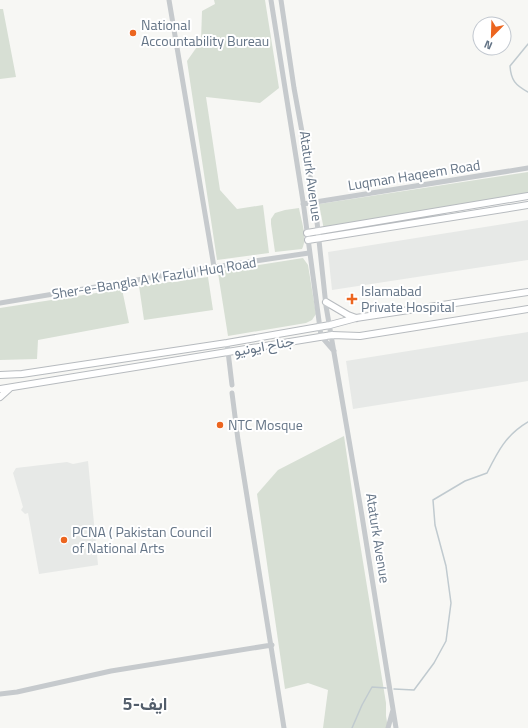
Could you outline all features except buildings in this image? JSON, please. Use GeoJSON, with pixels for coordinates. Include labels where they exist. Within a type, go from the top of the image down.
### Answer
{"type":"FeatureCollection","features":[{"type":"Feature","properties":{"kind":"main road"},"geometry":{"type":"LineString","coordinates":[[307,237],[528,196]]}},
{"type":"Feature","properties":{"kind":"main road"},"geometry":{"type":"LineString","coordinates":[[318,235],[528,206]]}},
{"type":"Feature","properties":{"kind":"main road","name":"جناح ایونیو"},"geometry":{"type":"LineString","coordinates":[[0,375],[22,374],[227,342],[320,327],[356,318],[528,292]]}},
{"type":"Feature","properties":{"kind":"main road"},"geometry":{"type":"LineString","coordinates":[[326,302],[356,318]]}},
{"type":"Feature","properties":{"kind":"main road","name":"جناح ایونیو"},"geometry":{"type":"LineString","coordinates":[[0,389],[321,336],[360,336],[528,309]]}},
{"type":"Feature","properties":{"kind":"main road"},"geometry":{"type":"LineString","coordinates":[[0,370],[8,374]]}},
{"type":"Feature","properties":{"kind":"main road"},"geometry":{"type":"LineString","coordinates":[[0,397],[10,388]]}},
{"type":"Feature","properties":{"kind":"street"},"geometry":{"type":"LineString","coordinates":[[169,0],[214,267]]}},
{"type":"Feature","properties":{"kind":"street","name":"Ataturk Avenue"},"geometry":{"type":"LineString","coordinates":[[271,0],[303,204],[321,336]]}},
{"type":"Feature","properties":{"kind":"street","name":"Ataturk Avenue"},"geometry":{"type":"LineString","coordinates":[[281,0],[294,88],[315,203],[326,302],[396,728]]}},
{"type":"Feature","properties":{"kind":"street","name":"Luqman Haqeem Road"},"geometry":{"type":"LineString","coordinates":[[303,204],[528,168]]}},
{"type":"Feature","properties":{"kind":"street","name":"Sher-e-Bangla A K Fazlul Huq Road"},"geometry":{"type":"LineString","coordinates":[[0,303],[214,267],[309,253]]}},
{"type":"Feature","properties":{"kind":"street"},"geometry":{"type":"LineString","coordinates":[[321,336],[335,352]]}},
{"type":"Feature","properties":{"kind":"street"},"geometry":{"type":"LineString","coordinates":[[227,342],[232,385]]}},
{"type":"Feature","properties":{"kind":"street"},"geometry":{"type":"LineString","coordinates":[[232,393],[238,440],[272,645],[284,728]]}},
{"type":"Feature","properties":{"kind":"street"},"geometry":{"type":"LineString","coordinates":[[0,694],[17,692],[111,671],[272,645]]}},
{"type":"Feature","properties":{"kind":"street"},"geometry":{"type":"LineString","coordinates":[[388,728],[393,708]]}},
{"type":"Feature","properties":{"kind":"shaded area"},"geometry":{"type":"Polygon","coordinates":[[[214,0],[265,0],[279,88],[260,103],[206,97],[220,190],[237,209],[263,205],[269,253],[217,260],[187,61],[201,41],[202,11],[215,4],[214,0]]]}},
{"type":"Feature","properties":{"kind":"shaded area"},"geometry":{"type":"Polygon","coordinates":[[[0,9],[3,9],[16,77],[0,79],[0,9]]]}},
{"type":"Feature","properties":{"kind":"shaded area"},"geometry":{"type":"Polygon","coordinates":[[[528,172],[528,197],[324,230],[319,204],[528,172]]]}},
{"type":"Feature","properties":{"kind":"shaded area"},"geometry":{"type":"Polygon","coordinates":[[[299,208],[304,234],[304,245],[302,249],[275,252],[271,219],[275,213],[299,208]]]}},
{"type":"Feature","properties":{"kind":"shaded area"},"geometry":{"type":"Polygon","coordinates":[[[528,220],[528,260],[332,290],[328,252],[528,220]]]}},
{"type":"Feature","properties":{"kind":"shaded area"},"geometry":{"type":"Polygon","coordinates":[[[303,258],[308,265],[316,314],[312,320],[306,323],[228,336],[218,273],[220,271],[303,258]]]}},
{"type":"Feature","properties":{"kind":"shaded area"},"geometry":{"type":"Polygon","coordinates":[[[208,277],[213,310],[144,320],[139,286],[208,277]]]}},
{"type":"Feature","properties":{"kind":"shaded area"},"geometry":{"type":"Polygon","coordinates":[[[122,289],[129,323],[38,340],[37,359],[0,360],[0,308],[122,289]]]}},
{"type":"Feature","properties":{"kind":"shaded area"},"geometry":{"type":"Polygon","coordinates":[[[528,332],[528,381],[353,409],[346,361],[528,332]]]}},
{"type":"Feature","properties":{"kind":"shaded area"},"geometry":{"type":"Polygon","coordinates":[[[344,436],[386,703],[388,728],[323,728],[328,690],[308,683],[285,689],[257,494],[278,470],[344,436]]]}},
{"type":"Feature","properties":{"kind":"shaded area","name":"PCNA ( Pakistan Council of National Arts"},"geometry":{"type":"Polygon","coordinates":[[[88,461],[98,565],[39,574],[28,513],[25,514],[21,510],[23,507],[13,473],[16,468],[67,462],[73,464],[88,461]]]}},
{"type":"Feature","properties":{"kind":"waterway"},"geometry":{"type":"LineString","coordinates":[[528,44],[510,66],[511,75],[514,82],[528,92]]}},
{"type":"Feature","properties":{"kind":"waterway"},"geometry":{"type":"LineString","coordinates":[[394,689],[414,690],[434,663],[446,641],[451,603],[446,566],[435,525],[433,500],[465,481],[487,473],[503,444],[514,432],[528,422]]}},
{"type":"Feature","properties":{"kind":"waterway"},"geometry":{"type":"LineString","coordinates":[[352,728],[372,687],[386,688]]}},
{"type":"Feature","properties":{"kind":"place","name":"National Accountability Bureau"},"geometry":{"type":"Point","coordinates":[133,33]}},
{"type":"Feature","properties":{"kind":"place","name":"Islamabad Private Hospital"},"geometry":{"type":"Point","coordinates":[352,299]}},
{"type":"Feature","properties":{"kind":"place","name":"NTC Mosque"},"geometry":{"type":"Point","coordinates":[220,425]}},
{"type":"Feature","properties":{"kind":"place","name":"PCNA ( Pakistan Council of National Arts"},"geometry":{"type":"Point","coordinates":[64,540]}},
{"type":"Feature","properties":{"kind":"district","name":"ایف-5"},"geometry":{"type":"Point","coordinates":[145,704]}}]}
